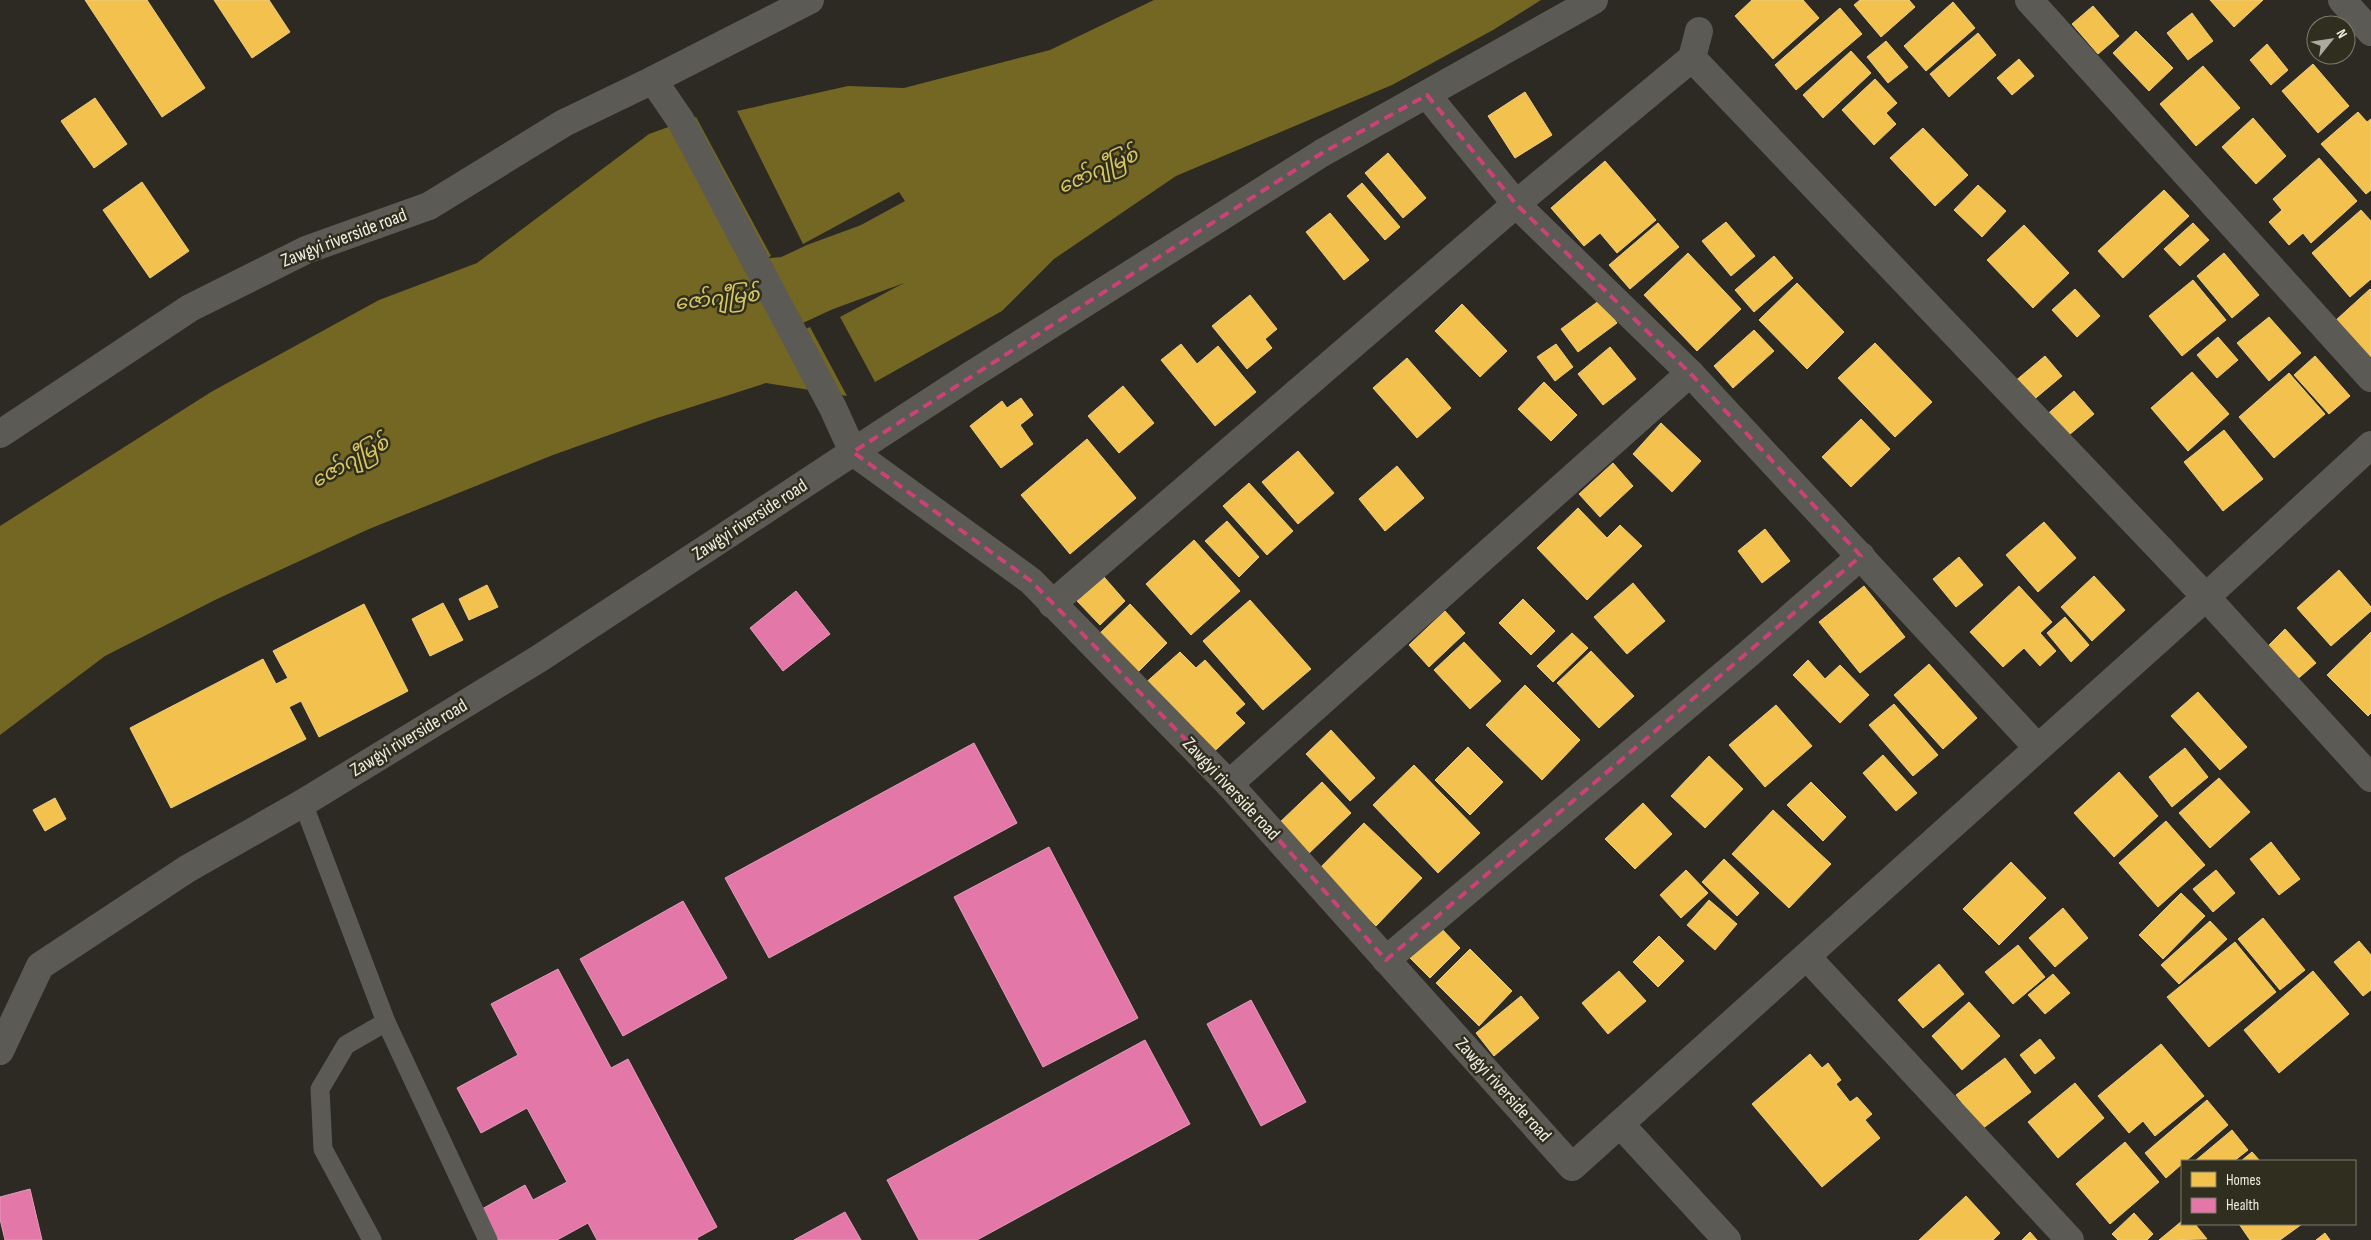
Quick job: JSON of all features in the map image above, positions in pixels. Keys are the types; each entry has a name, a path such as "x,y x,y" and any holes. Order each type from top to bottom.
{"street":[{"name":"Zawgyi riverside road","path":"0,434 190,308 306,250 428,206 564,123 810,0"},
{"path":"853,452 1322,153 1427,96 1594,0"},
{"path":"2028,0 2371,378"},
{"path":"2342,0 2371,32"},
{"path":"1052,604 1516,204 1692,58 1699,31"},
{"path":"1692,58 2206,597 2371,778"},
{"name":"Zawgyi riverside road","path":"653,80 681,121 832,408 853,452 1031,581 1229,784 1572,1167 1620,1124"},
{"path":"1427,96 1516,204 1690,373 2037,747"},
{"path":"1229,784 1690,373"},
{"path":"1727,1240 1620,1124 2206,597 2371,445"},
{"name":"Zawgyi riverside road","path":"0,1051 40,966 187,869 303,803 540,658 853,452"},
{"path":"1386,960 1746,656 1861,556"},
{"path":"1807,957 2070,1240"}],"lane":[{"path":"303,803 386,1022 488,1240"},
{"path":"372,1240 323,1149 320,1089 346,1045 386,1022"}],"highlighted area":[{"path":"1427,95 1516,204 1690,373 1861,556 1386,960 1229,784 1031,581 853,452 1322,153"}],"water":[{"path":"1154,0 1541,0 1493,30 1392,85 1176,176 1054,259 1002,311 875,382 840,317 934,267 930,258 835,307 808,254 905,201 899,192 803,244 737,111 848,86 904,88 1050,50"},
{"path":"696,117 771,256 749,268 755,278 776,265 804,318 782,330 786,339 810,327 847,396 766,383 654,419 553,455 369,529 215,600 105,656 0,735 0,526 211,392 379,300 477,263 649,134"}],"building: Homes":[{"path":"85,0 147,0 205,88 162,117"},
{"path":"214,0 269,0 290,32 252,58"},
{"path":"1752,0 1803,0 1819,18 1773,59 1735,16"},
{"path":"1860,0 1909,0 1915,7 1881,37 1854,5"},
{"path":"2210,0 2263,0 2234,27"},
{"path":"1953,2 1975,28 1926,71 1904,46"},
{"path":"2093,6 2119,36 2098,54 2072,24"},
{"path":"1840,8 1862,34 1796,90 1775,65"},
{"path":"2192,13 2213,41 2188,60 2167,33"},
{"path":"2136,31 2173,68 2149,91 2113,53"},
{"path":"1978,33 1996,55 1949,97 1930,74"},
{"path":"1886,41 1908,67 1888,83 1867,57"},
{"path":"2267,44 2288,70 2271,85 2250,60"},
{"path":"1851,51 1871,73 1823,118 1803,95"},
{"path":"2019,59 2034,76 2012,95 1997,78"},
{"path":"2314,65 2349,106 2318,133 2282,91"},
{"path":"2203,66 2240,108 2196,146 2160,104"},
{"path":"1875,79 1897,103 1886,113 1896,124 1874,145 1842,110"},
{"path":"1525,92 1552,135 1515,158 1488,116"},
{"path":"95,98 127,144 94,168 61,121"},
{"path":"2358,112 2367,122 2371,119 2371,190 2366,194 2321,144"},
{"path":"2253,118 2286,156 2256,184 2222,147"},
{"path":"1923,128 1968,175 1935,206 1890,158"},
{"path":"1388,153 1426,198 1403,218 1365,173"},
{"path":"2319,158 2357,201 2311,243 2303,233 2289,245 2269,222 2282,210 2273,199"},
{"path":"1605,161 1656,220 1617,253 1600,233 1584,246 1551,208"},
{"path":"142,182 189,251 150,278 103,210"},
{"path":"1362,183 1400,227 1385,240 1347,196"},
{"path":"1978,185 2006,211 1982,237 1954,210"},
{"path":"2164,190 2189,216 2123,278 2098,251"},
{"path":"2361,210 2371,221 2371,279 2350,297 2312,253"},
{"path":"1330,213 1369,260 1344,280 1306,232"},
{"path":"1726,222 1755,256 1731,276 1702,241"},
{"path":"1658,223 1679,247 1630,289 1609,265"},
{"path":"2193,223 2209,240 2180,266 2164,249"},
{"path":"2024,225 2069,273 2033,308 1987,260"},
{"path":"1688,253 1741,309 1697,351 1644,295"},
{"path":"2224,253 2259,295 2232,318 2197,276"},
{"path":"1774,256 1793,278 1754,312 1735,290"},
{"path":"2193,280 2226,320 2182,356 2149,316"},
{"path":"1797,283 1844,332 1807,369 1759,320"},
{"path":"2075,289 2100,316 2077,337 2052,310"},
{"path":"2371,290 2371,361 2335,321"},
{"path":"1250,295 1277,329 1265,339 1272,348 1247,369 1212,326"},
{"path":"1600,300 1617,323 1578,352 1561,329"},
{"path":"1462,304 1507,351 1480,377 1435,331"},
{"path":"2269,317 2301,353 2269,381 2237,343"},
{"path":"1754,330 1774,351 1733,388 1714,366"},
{"path":"2218,337 2238,360 2217,378 2197,355"},
{"path":"1875,343 1932,402 1895,437 1838,378"},
{"path":"1181,344 1197,364 1218,346 1256,392 1215,426 1161,360"},
{"path":"1556,344 1573,367 1555,381 1537,357"},
{"path":"1610,347 1636,379 1603,405 1578,374"},
{"path":"2045,356 2062,376 2031,402 2014,382"},
{"path":"2315,356 2350,396 2329,414 2294,375"},
{"path":"1407,358 1451,408 1417,438 1373,388"},
{"path":"2192,372 2229,414 2188,451 2151,408"},
{"path":"2289,373 2325,414 2274,458 2239,417"},
{"path":"1544,382 1577,415 1551,441 1518,409"},
{"path":"1123,386 1154,423 1119,453 1088,416"},
{"path":"2074,391 2094,414 2063,440 2044,417"},
{"path":"1021,398 1033,415 1020,425 1033,444 1001,468 970,426 1002,401 1007,408"},
{"path":"1861,419 1890,449 1851,487 1822,457"},
{"path":"1661,423 1701,461 1672,492 1633,454"},
{"path":"2224,430 2263,479 2223,511 2184,462"},
{"path":"1087,439 1136,498 1070,554 1021,495"},
{"path":"1298,451 1334,493 1298,524 1262,482"},
{"path":"1613,463 1633,486 1600,517 1579,494"},
{"path":"1397,466 1424,498 1385,531 1359,499"},
{"path":"1249,483 1293,531 1267,555 1223,506"},
{"path":"1578,508 1607,538 1620,525 1642,546 1587,600 1537,548"},
{"path":"1227,521 1259,557 1239,577 1205,541"},
{"path":"2044,522 2076,558 2038,592 2006,555"},
{"path":"1765,529 1790,561 1762,583 1738,551"},
{"path":"1194,540 1240,591 1191,635 1146,584"},
{"path":"1959,557 1983,585 1956,607 1933,579"},
{"path":"2339,570 2371,607 2371,611 2331,646 2297,608"},
{"path":"2094,576 2125,610 2092,641 2061,607"},
{"path":"1104,577 1125,601 1100,625 1077,601"},
{"path":"1633,583 1665,621 1627,654 1594,617"},
{"path":"487,585 498,607 469,620 459,599"},
{"path":"1864,586 1905,637 1860,673 1819,622"},
{"path":"2019,586 2052,622 2040,633 2056,651 2040,666 2024,648 2003,667 1970,632"},
{"path":"1523,599 1555,631 1531,655 1499,623"},
{"path":"1250,600 1311,669 1263,710 1203,641"},
{"path":"443,603 463,640 430,656 412,619"},
{"path":"364,604 408,691 319,737 301,701 289,707 306,739 171,808 130,728 263,659 276,684 288,678 273,651"},
{"path":"1130,604 1167,643 1134,676 1096,637"},
{"path":"1445,611 1465,633 1429,667 1409,645"},
{"path":"2065,617 2089,645 2071,662 2047,633"},
{"path":"2285,629 2316,663 2293,683 2263,651"},
{"path":"2371,632 2371,713 2368,716 2327,675"},
{"path":"1572,633 1588,648 1553,682 1537,666"},
{"path":"1464,642 1501,681 1470,709 1434,670"},
{"path":"1591,651 1634,696 1599,728 1557,683"},
{"path":"1180,652 1196,668 1205,660 1245,704 1235,713 1245,723 1207,758 1142,686"},
{"path":"1808,660 1825,679 1840,665 1869,695 1840,723 1793,675"},
{"path":"1929,664 1977,718 1943,749 1894,695"},
{"path":"1525,685 1580,740 1542,780 1486,725"},
{"path":"2198,692 2247,747 2220,770 2171,716"},
{"path":"1894,704 1938,755 1913,776 1869,725"},
{"path":"1776,705 1812,746 1765,787 1729,745"},
{"path":"1331,730 1375,778 1350,801 1306,754"},
{"path":"1468,747 1503,782 1470,815 1435,780"},
{"path":"2185,748 2208,777 2172,807 2149,777"},
{"path":"1883,755 1917,793 1896,811 1863,773"},
{"path":"1709,756 1743,789 1705,828 1671,796"},
{"path":"1414,765 1480,833 1438,873 1373,805"},
{"path":"2119,772 2158,816 2114,857 2074,813"},
{"path":"2219,778 2250,812 2210,848 2179,813"},
{"path":"1322,782 1351,813 1306,856 1277,825"},
{"path":"1811,782 1846,817 1823,841 1787,805"},
{"path":"55,798 66,819 45,831 33,810"},
{"path":"1643,803 1672,834 1635,869 1605,839"},
{"path":"1773,810 1831,864 1789,908 1732,854"},
{"path":"2166,821 2205,865 2158,907 2119,863"},
{"path":"1364,823 1422,878 1376,926 1318,870"},
{"path":"2271,842 2300,879 2279,895 2250,859"},
{"path":"1724,859 1759,893 1737,916 1702,882"},
{"path":"2011,862 2046,898 1999,945 1963,909"},
{"path":"1686,870 1708,893 1681,918 1660,895"},
{"path":"2216,870 2235,893 2213,912 2193,889"},
{"path":"2181,893 2205,916 2163,959 2139,935"},
{"path":"1709,900 1737,924 1715,950 1687,925"},
{"path":"2063,908 2088,938 2055,967 2029,938"},
{"path":"2263,918 2305,970 2280,990 2238,939"},
{"path":"2210,921 2227,939 2179,984 2161,965"},
{"path":"1439,926 1460,948 1430,978 1409,957"},
{"path":"1659,936 1684,961 1658,987 1633,962"},
{"path":"2359,941 2371,955 2371,990 2363,996 2334,962"},
{"path":"2235,942 2276,992 2209,1047 2167,997"},
{"path":"2018,945 2045,977 2013,1004 1985,972"},
{"path":"1470,949 1512,991 1479,1026 1436,983"},
{"path":"1939,964 1964,994 1923,1028 1898,1000"},
{"path":"1619,971 1646,1001 1608,1034 1582,1003"},
{"path":"2313,971 2349,1014 2279,1073 2244,1030"},
{"path":"2053,974 2070,993 2045,1014 2028,995"},
{"path":"1521,996 1539,1018 1494,1056 1476,1033"},
{"path":"1969,1002 2000,1036 1962,1070 1932,1036"},
{"path":"2040,1039 2055,1058 2035,1074 2020,1055"},
{"path":"2161,1044 2204,1096 2155,1136 2143,1121 2129,1133 2098,1096"},
{"path":"1810,1054 1822,1068 1828,1063 1841,1080 1836,1084 1850,1102 1857,1097 1872,1114 1865,1120 1880,1138 1822,1187 1752,1104"},
{"path":"2005,1058 2031,1092 1982,1129 1956,1095"},
{"path":"2075,1083 2104,1118 2058,1158 2028,1122"},
{"path":"2207,1100 2228,1125 2187,1160 2181,1160 2181,1165 2166,1178 2145,1153"},
{"path":"2232,1130 2248,1150 2235,1160 2196,1160"},
{"path":"2125,1142 2159,1182 2110,1224 2076,1184"},
{"path":"2252,1152 2259,1160 2242,1160"},
{"path":"1966,1196 2000,1233 1993,1240 1919,1240"},
{"path":"2134,1213 2153,1234 2147,1240 2118,1240 2112,1234"},
{"path":"2181,1222 2181,1225 2196,1225 2207,1239 2159,1240"},
{"path":"2240,1225 2301,1225 2280,1240 2250,1240"},
{"path":"2030,1232 2037,1240 2022,1240"},
{"path":"2325,1233 2330,1240 2316,1240"}],"building: Health":[{"path":"796,591 830,634 783,671 750,628"},
{"path":"974,743 1017,823 769,958 725,878"},
{"path":"1049,847 1138,1018 1043,1067 954,897"},
{"path":"683,901 727,978 623,1036 580,959"},
{"path":"558,969 611,1068 628,1059 717,1227 697,1238 698,1240 597,1240 588,1223 557,1240 498,1240 482,1209 525,1185 533,1200 567,1182 527,1108 481,1133 457,1088 518,1055 491,1004"},
{"path":"1251,1000 1306,1102 1261,1126 1207,1024"},
{"path":"1145,1040 1190,1124 977,1240 919,1240 887,1180"},
{"path":"30,1189 42,1240 5,1240 0,1219 0,1197"},
{"path":"845,1212 861,1240 794,1240"}],"waterway":[{"name":"ဇော်ဂျီမြစ်","path":"694,299 790,291 820,277 910,244"}]}
